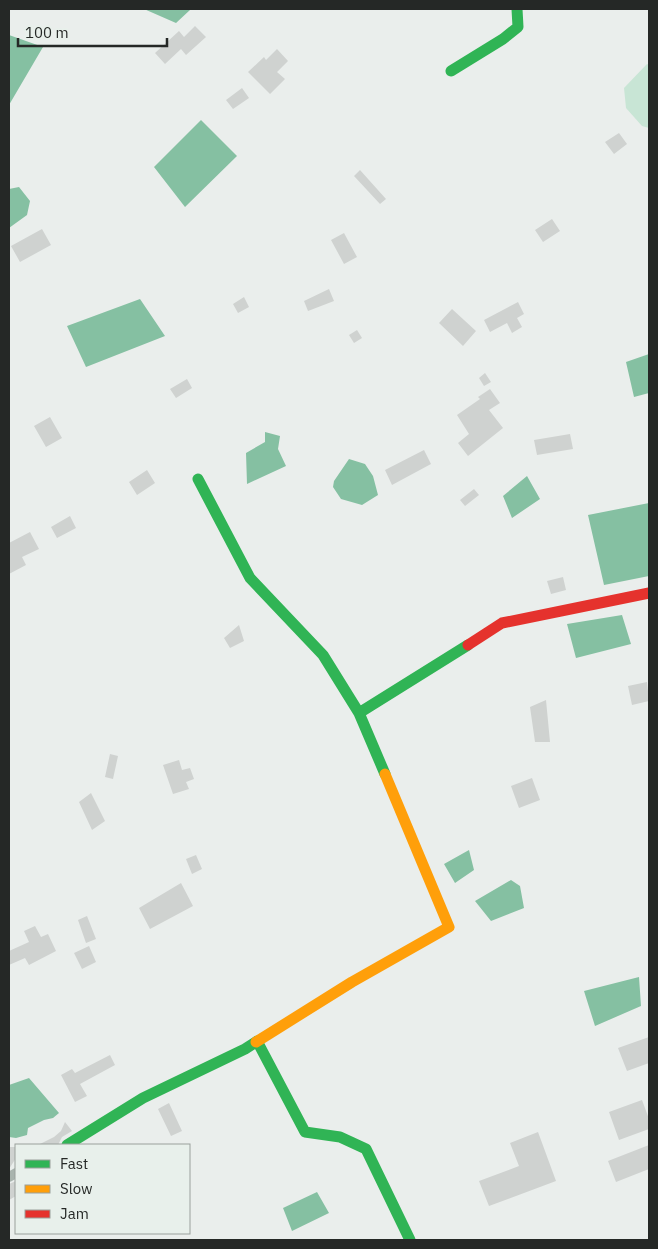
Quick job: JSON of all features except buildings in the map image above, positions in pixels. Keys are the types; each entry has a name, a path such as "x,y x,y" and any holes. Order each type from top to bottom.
{"street":[{"path":"451,71 504,38 518,27 517,9"},
{"path":"69,1144 143,1098 245,1049 352,982 448,927 359,713 323,656 250,578 198,479"},
{"path":"359,713 502,623 649,593"},
{"path":"257,1041 305,1132 340,1137 366,1149 410,1240"}],"shaded area":[{"path":"144,9 189,9 190,10 176,23"},
{"path":"9,35 43,47 9,105"},
{"path":"647,64 649,65 649,128 642,126 626,108 624,88"},
{"path":"201,120 237,156 185,207 154,167"},
{"path":"19,187 30,201 27,215 9,228 9,189"},
{"path":"140,299 165,336 86,367 67,326"},
{"path":"649,354 649,393 634,397 626,362"},
{"path":"265,432 280,436 278,449 286,466 247,484 246,453 265,442"},
{"path":"349,459 365,464 373,476 378,495 362,505 341,499 333,487 334,481"},
{"path":"527,476 540,499 512,518 503,496"},
{"path":"649,503 649,576 604,585 588,515"},
{"path":"622,615 631,644 576,658 567,624"},
{"path":"469,850 474,870 455,883 444,864"},
{"path":"511,880 520,886 524,908 491,921 475,901"},
{"path":"639,977 641,1006 595,1026 584,991"},
{"path":"29,1078 59,1113 53,1118 28,1128 27,1135 16,1138 9,1137 9,1085"},
{"path":"317,1192 329,1213 292,1231 283,1208"}],"traffic: fast":[{"path":"451,71 503,39 518,27 517,9"},
{"path":"198,479 250,578 323,655 359,713"},
{"path":"385,774 359,713 468,645"},
{"path":"257,1041 305,1132 340,1137 366,1149 410,1240"},
{"path":"69,1144 143,1098 256,1042"}],"traffic: slow":[{"path":"256,1042 352,982 449,927 385,774"}],"traffic: jam":[{"path":"468,645 502,623 649,593"}]}
